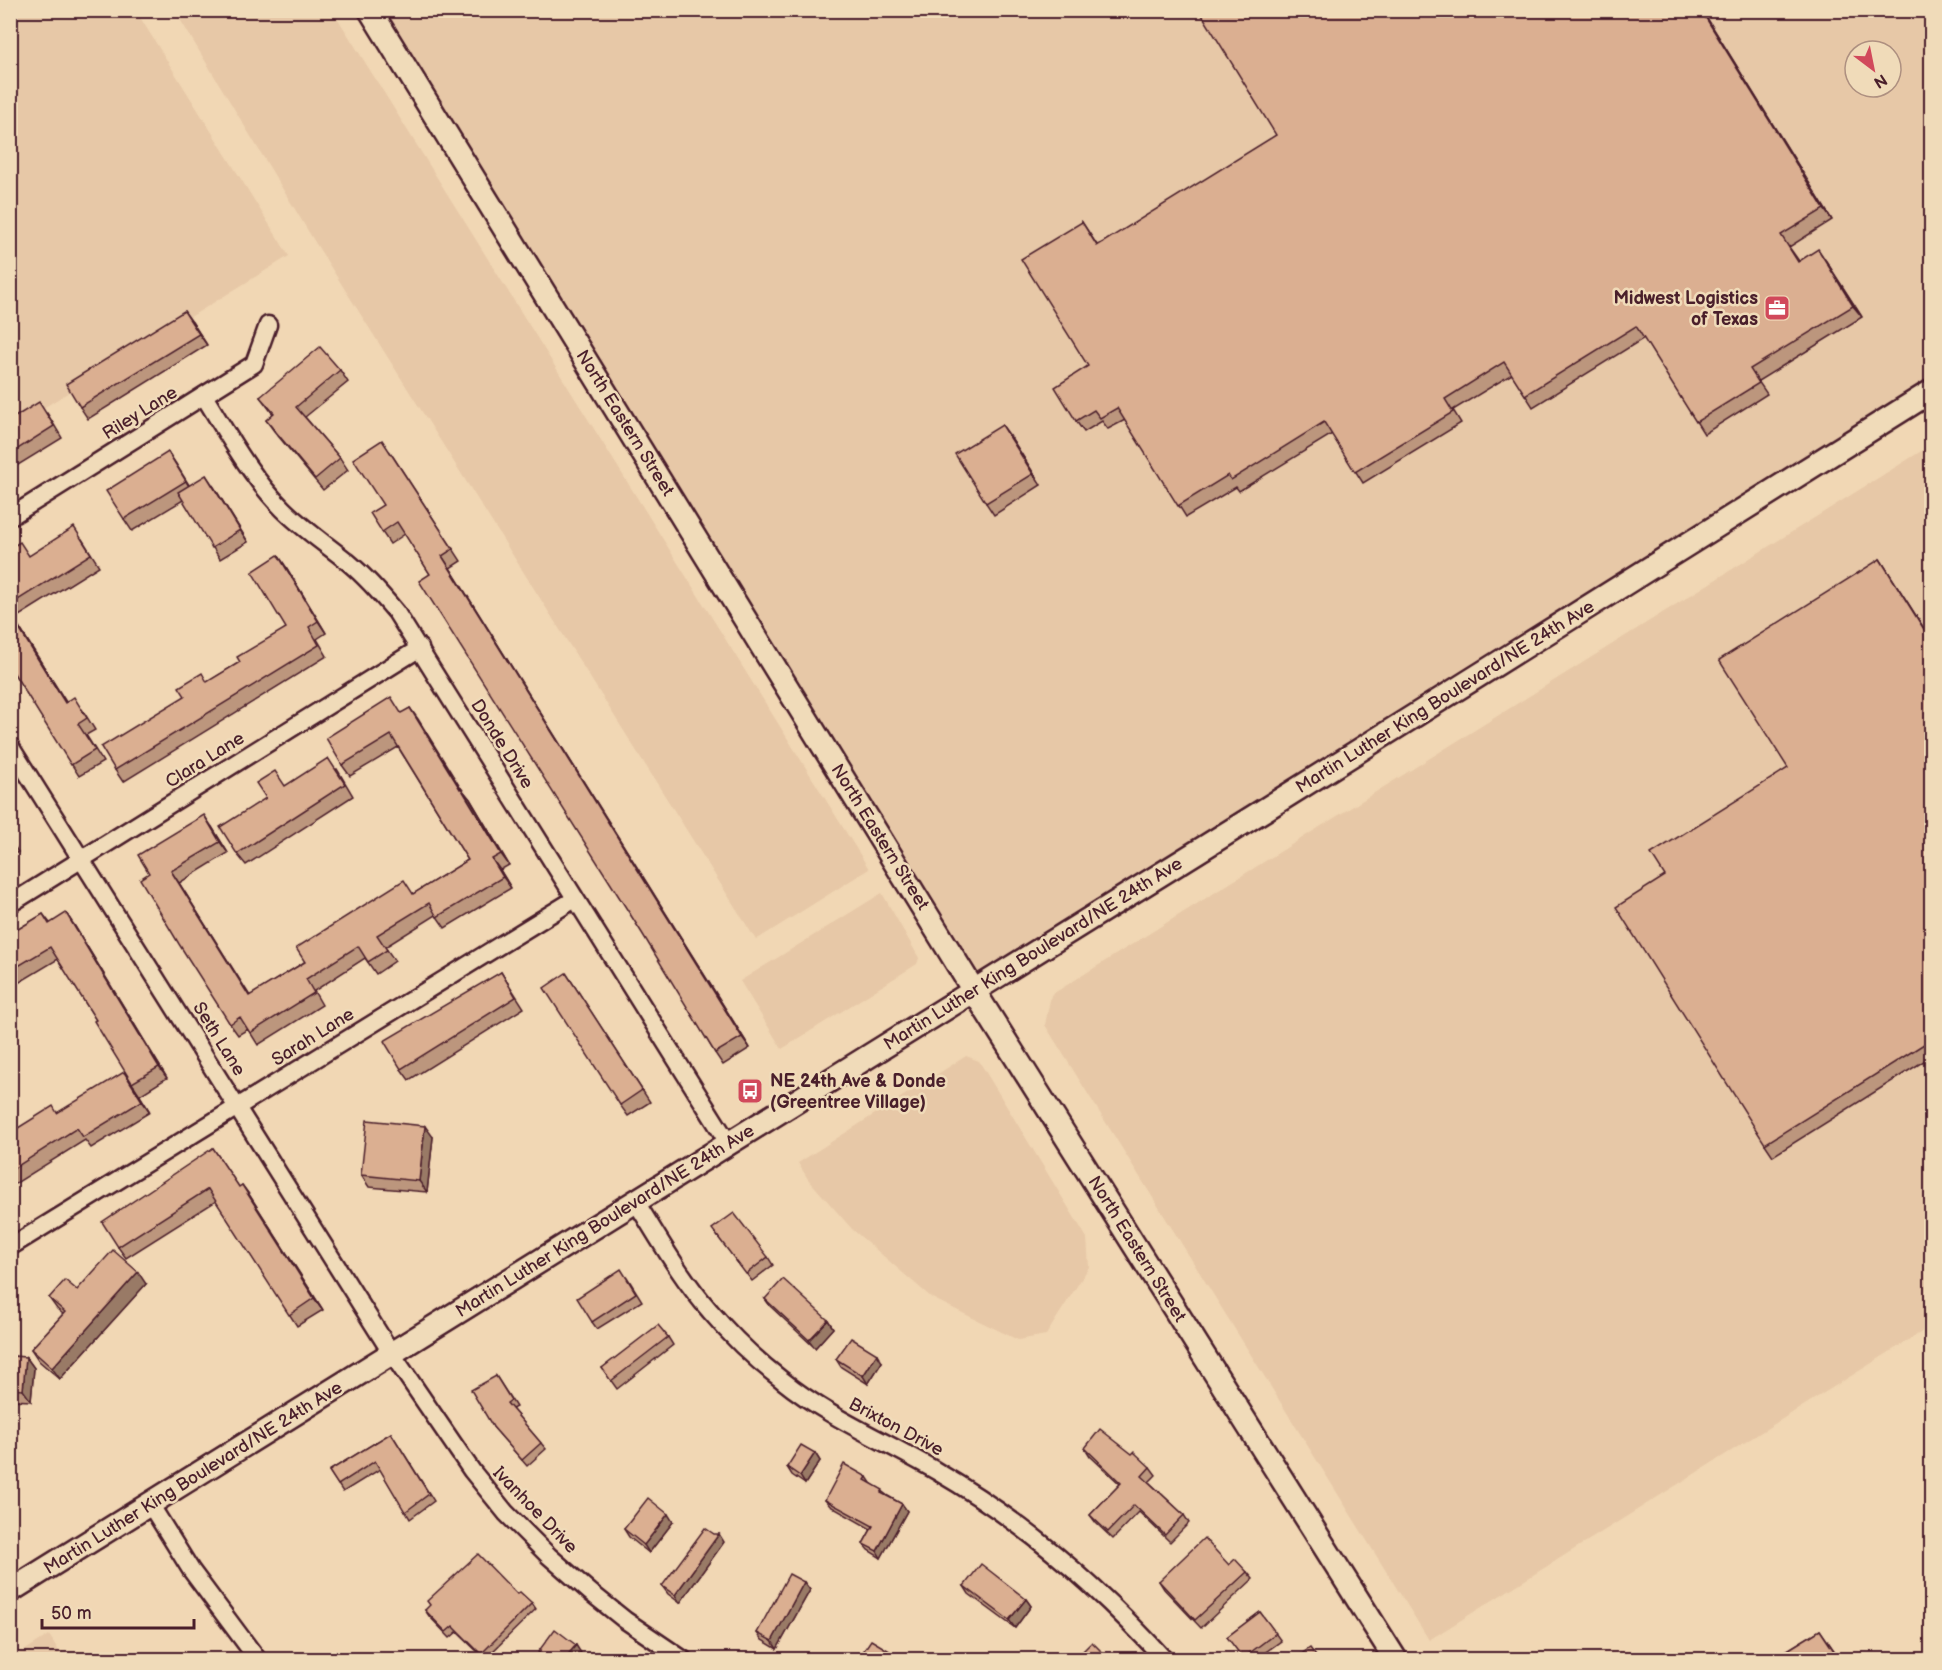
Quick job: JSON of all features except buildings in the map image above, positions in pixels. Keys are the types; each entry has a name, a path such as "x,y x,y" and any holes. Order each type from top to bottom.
{"main road":[{"name":"North Eastern Street","path":"370,10 974,991 1396,1659"},
{"name":"Martin Luther King Boulevard/NE 24th Ave","path":"10,1591 1932,391"}],"street":[{"name":"Riley Lane","path":"10,517 254,364 268,325"},
{"name":"Donde Drive","path":"204,396 253,474 268,493 301,525 374,586 396,612 729,1144"},
{"name":"Clara Lane","path":"10,904 420,648"},
{"name":"Seth Lane","path":"10,746 392,1354"},
{"name":"Sarah Lane","path":"10,1247 575,898"},
{"name":"Brixton Drive","path":"636,1202 710,1311 743,1346 781,1380 815,1405 937,1471 996,1508 1036,1537 1075,1569 1165,1659"},
{"name":"Ivanhoe Drive","path":"392,1354 472,1471 506,1513 549,1556 590,1592 625,1620 684,1659"},
{"path":"150,1504 191,1570 258,1659"}],"shaded area":[{"path":"11,11 136,11 289,256 11,428"},
{"path":"175,11 333,11 869,869 756,940 313,239"},
{"path":"384,11 1922,11 1932,36 1931,378 979,973"},
{"path":"1931,445 1931,1326 1429,1640 1045,1025 1051,995"},
{"path":"882,893 919,958 917,964 782,1049 740,981"},
{"path":"966,1056 979,1061 1087,1238 1089,1267 1046,1335 1018,1340 932,1298 852,1229 808,1179 798,1163"},
{"path":"49,1635 64,1659 11,1659"}],"place":[{"name":"Midwest Logistics of Texas","path":"1777,308"},
{"name":"NE 24th Ave & Donde (Greentree Village)","path":"750,1091"}]}
